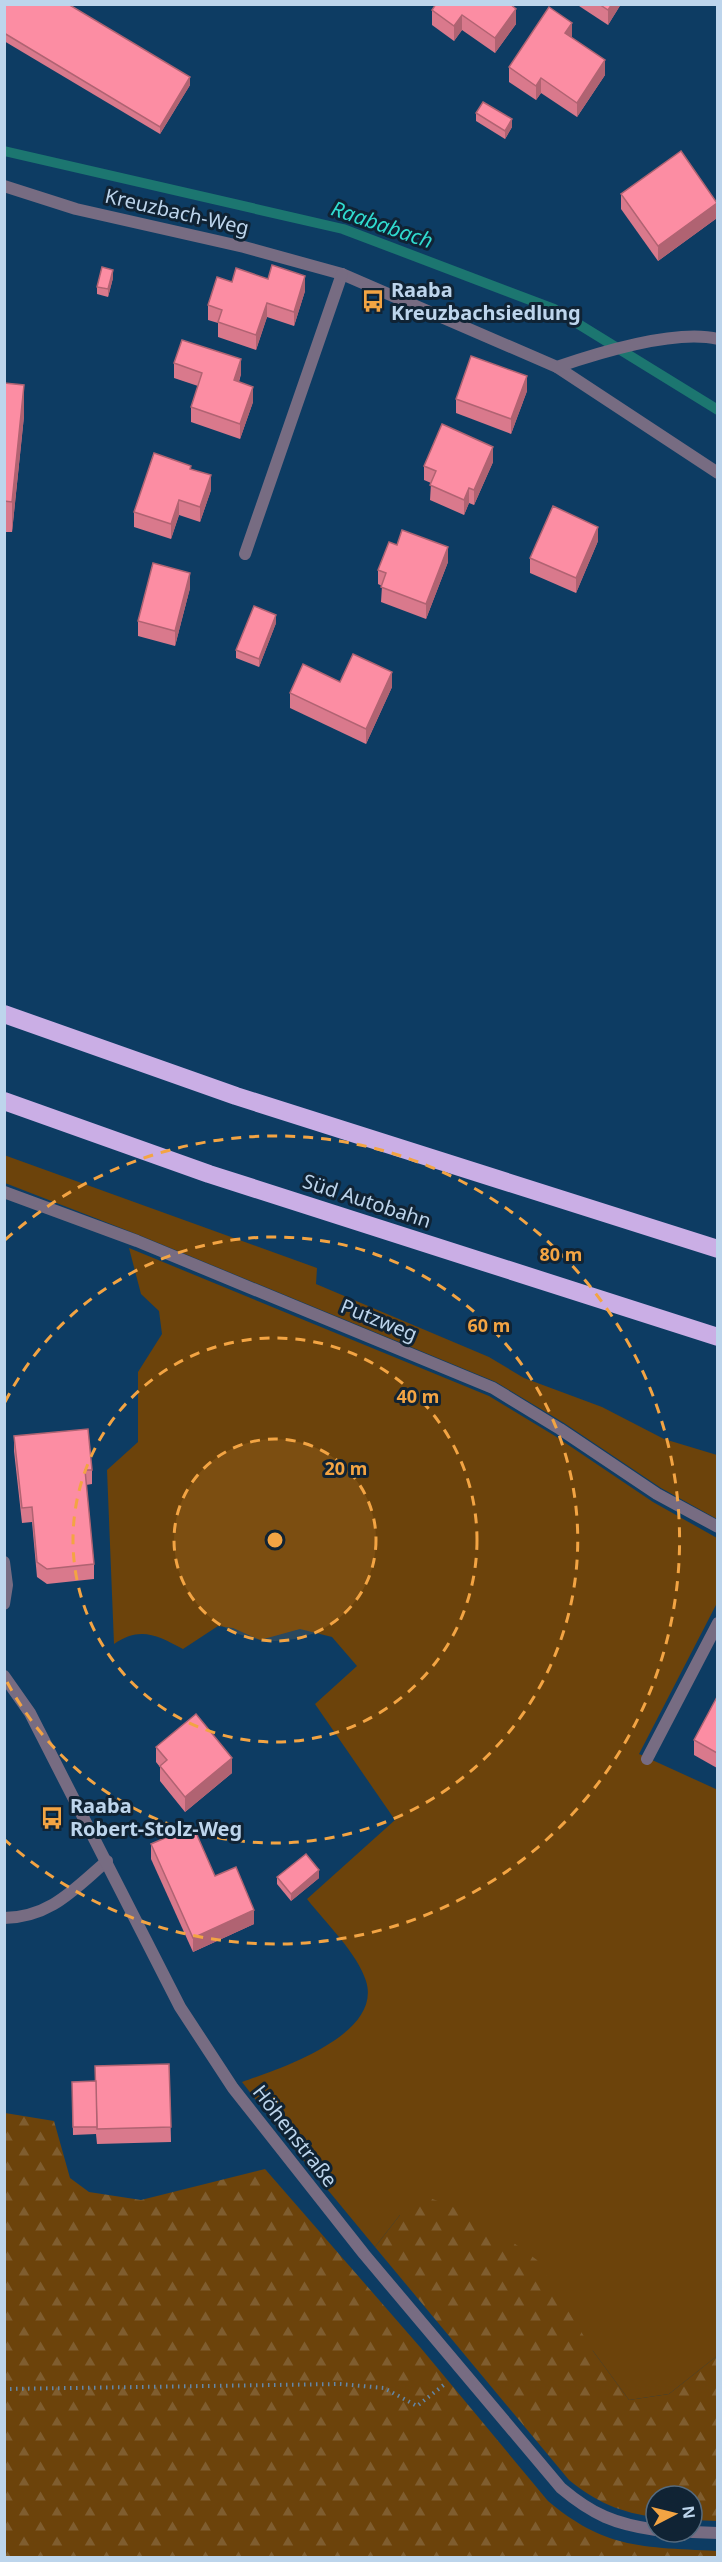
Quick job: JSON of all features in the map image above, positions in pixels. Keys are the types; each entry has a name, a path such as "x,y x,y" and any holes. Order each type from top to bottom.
{"highway":[{"path":"4,1014 236,1096 717,1249"},
{"name":"Süd Autobahn","path":"4,1101 209,1174 717,1337"}],"street":[{"name":"Kreuzbach-Weg","path":"4,186 76,209 244,247 342,274 557,367 717,473"},
{"path":"245,554 342,274"},
{"path":"557,367 590,356 672,338 700,335 717,339"},
{"name":"Putzweg","path":"4,1192 136,1241 493,1388 550,1422 657,1494 717,1527"},
{"path":"4,1562 7,1585 4,1604"},
{"path":"647,1759 717,1623"},
{"name":"Höhenstraße","path":"4,1676 30,1713 180,2007 232,2088 285,2157 561,2488 584,2507 608,2520 644,2528"},
{"path":"4,1918 39,1913 55,1905 107,1861"}],"path":[{"path":"4,2389 340,2384 384,2388 417,2406 461,2369"}],"green space":[{"path":"4,1155 317,1268 316,1284 489,1357 524,1378 602,1407 664,1439 717,1455 717,1519 661,1488 564,1423 496,1382 139,1235 5,1183"},
{"path":"129,1248 489,1396 555,1436 653,1502 717,1538 717,1603 639,1754 718,1790 717,2356 669,2394 629,2400 593,2351 400,2215 375,2247 242,2082 302,2059 324,2047 344,2033 359,2018 367,2000 366,1981 362,1971 349,1949 307,1899 395,1820 315,1704 357,1666 332,1637 300,1629 260,1640 233,1628 218,1626 183,1649 148,1634 132,1635 114,1644 107,1470 138,1442 138,1372 162,1334 159,1311 141,1294"},
{"path":"5,2113 54,2121 70,2178 89,2192 141,2200 265,2169 420,2347 548,2501 589,2529 608,2537 647,2546 717,2551 717,2557 5,2557"},
{"path":"430,2198 478,2217 537,2260 593,2351 629,2400 669,2394 717,2356 717,2521 704,2520 704,2484 644,2484 644,2515 610,2505 569,2480 375,2247 400,2215"}],"building":[{"path":"4,4 68,4 190,77 160,127 4,33"},
{"path":"436,4 510,4 516,9 495,38 462,15 454,26 432,10"},
{"path":"599,4 612,4 608,10"},
{"path":"549,7 572,23 565,33 605,60 577,103 541,78 536,86 509,67"},
{"path":"483,102 512,119 505,131 476,113"},
{"path":"681,151 717,203 658,246 621,194"},
{"path":"272,265 305,276 294,312 267,303 256,335 218,322 222,310 208,305 217,277 232,282 236,268 268,279"},
{"path":"102,267 113,270 108,289 97,287"},
{"path":"182,340 241,359 234,380 253,387 240,424 191,407 202,373 174,363"},
{"path":"471,356 527,376 511,419 456,399"},
{"path":"4,383 24,385 12,502 4,501"},
{"path":"442,424 493,447 474,490 469,488 464,500 430,485 436,471 424,466"},
{"path":"154,453 191,466 190,469 211,475 200,507 179,500 171,524 134,512"},
{"path":"553,506 598,527 576,578 530,558"},
{"path":"402,530 448,547 426,604 381,587 386,573 378,570 389,542 397,545"},
{"path":"153,563 190,573 175,631 138,621"},
{"path":"254,606 276,615 259,659 236,650"},
{"path":"353,654 392,672 366,729 290,693 303,664 340,682"},
{"path":"88,1429 92,1470 85,1470 94,1564 47,1569 37,1562 32,1507 22,1508 14,1436"},
{"path":"717,1697 717,1753 694,1740"},
{"path":"196,1714 232,1758 185,1797 160,1766 167,1760 156,1747"},
{"path":"193,1826 215,1876 236,1867 254,1910 193,1938 151,1844"},
{"path":"306,1854 319,1870 291,1894 277,1877"},
{"path":"169,2064 171,2127 97,2129 95,2066"},
{"path":"96,2081 97,2127 73,2127 72,2082"}],"waterway":[{"name":"Raababach","path":"4,151 343,229 554,309 718,410"}],"place":[{"name":"Raaba Kreuzbachsiedlung","path":"373,301"},
{"name":"Raaba Robert-Stolz-Weg","path":"52,1818"}]}
